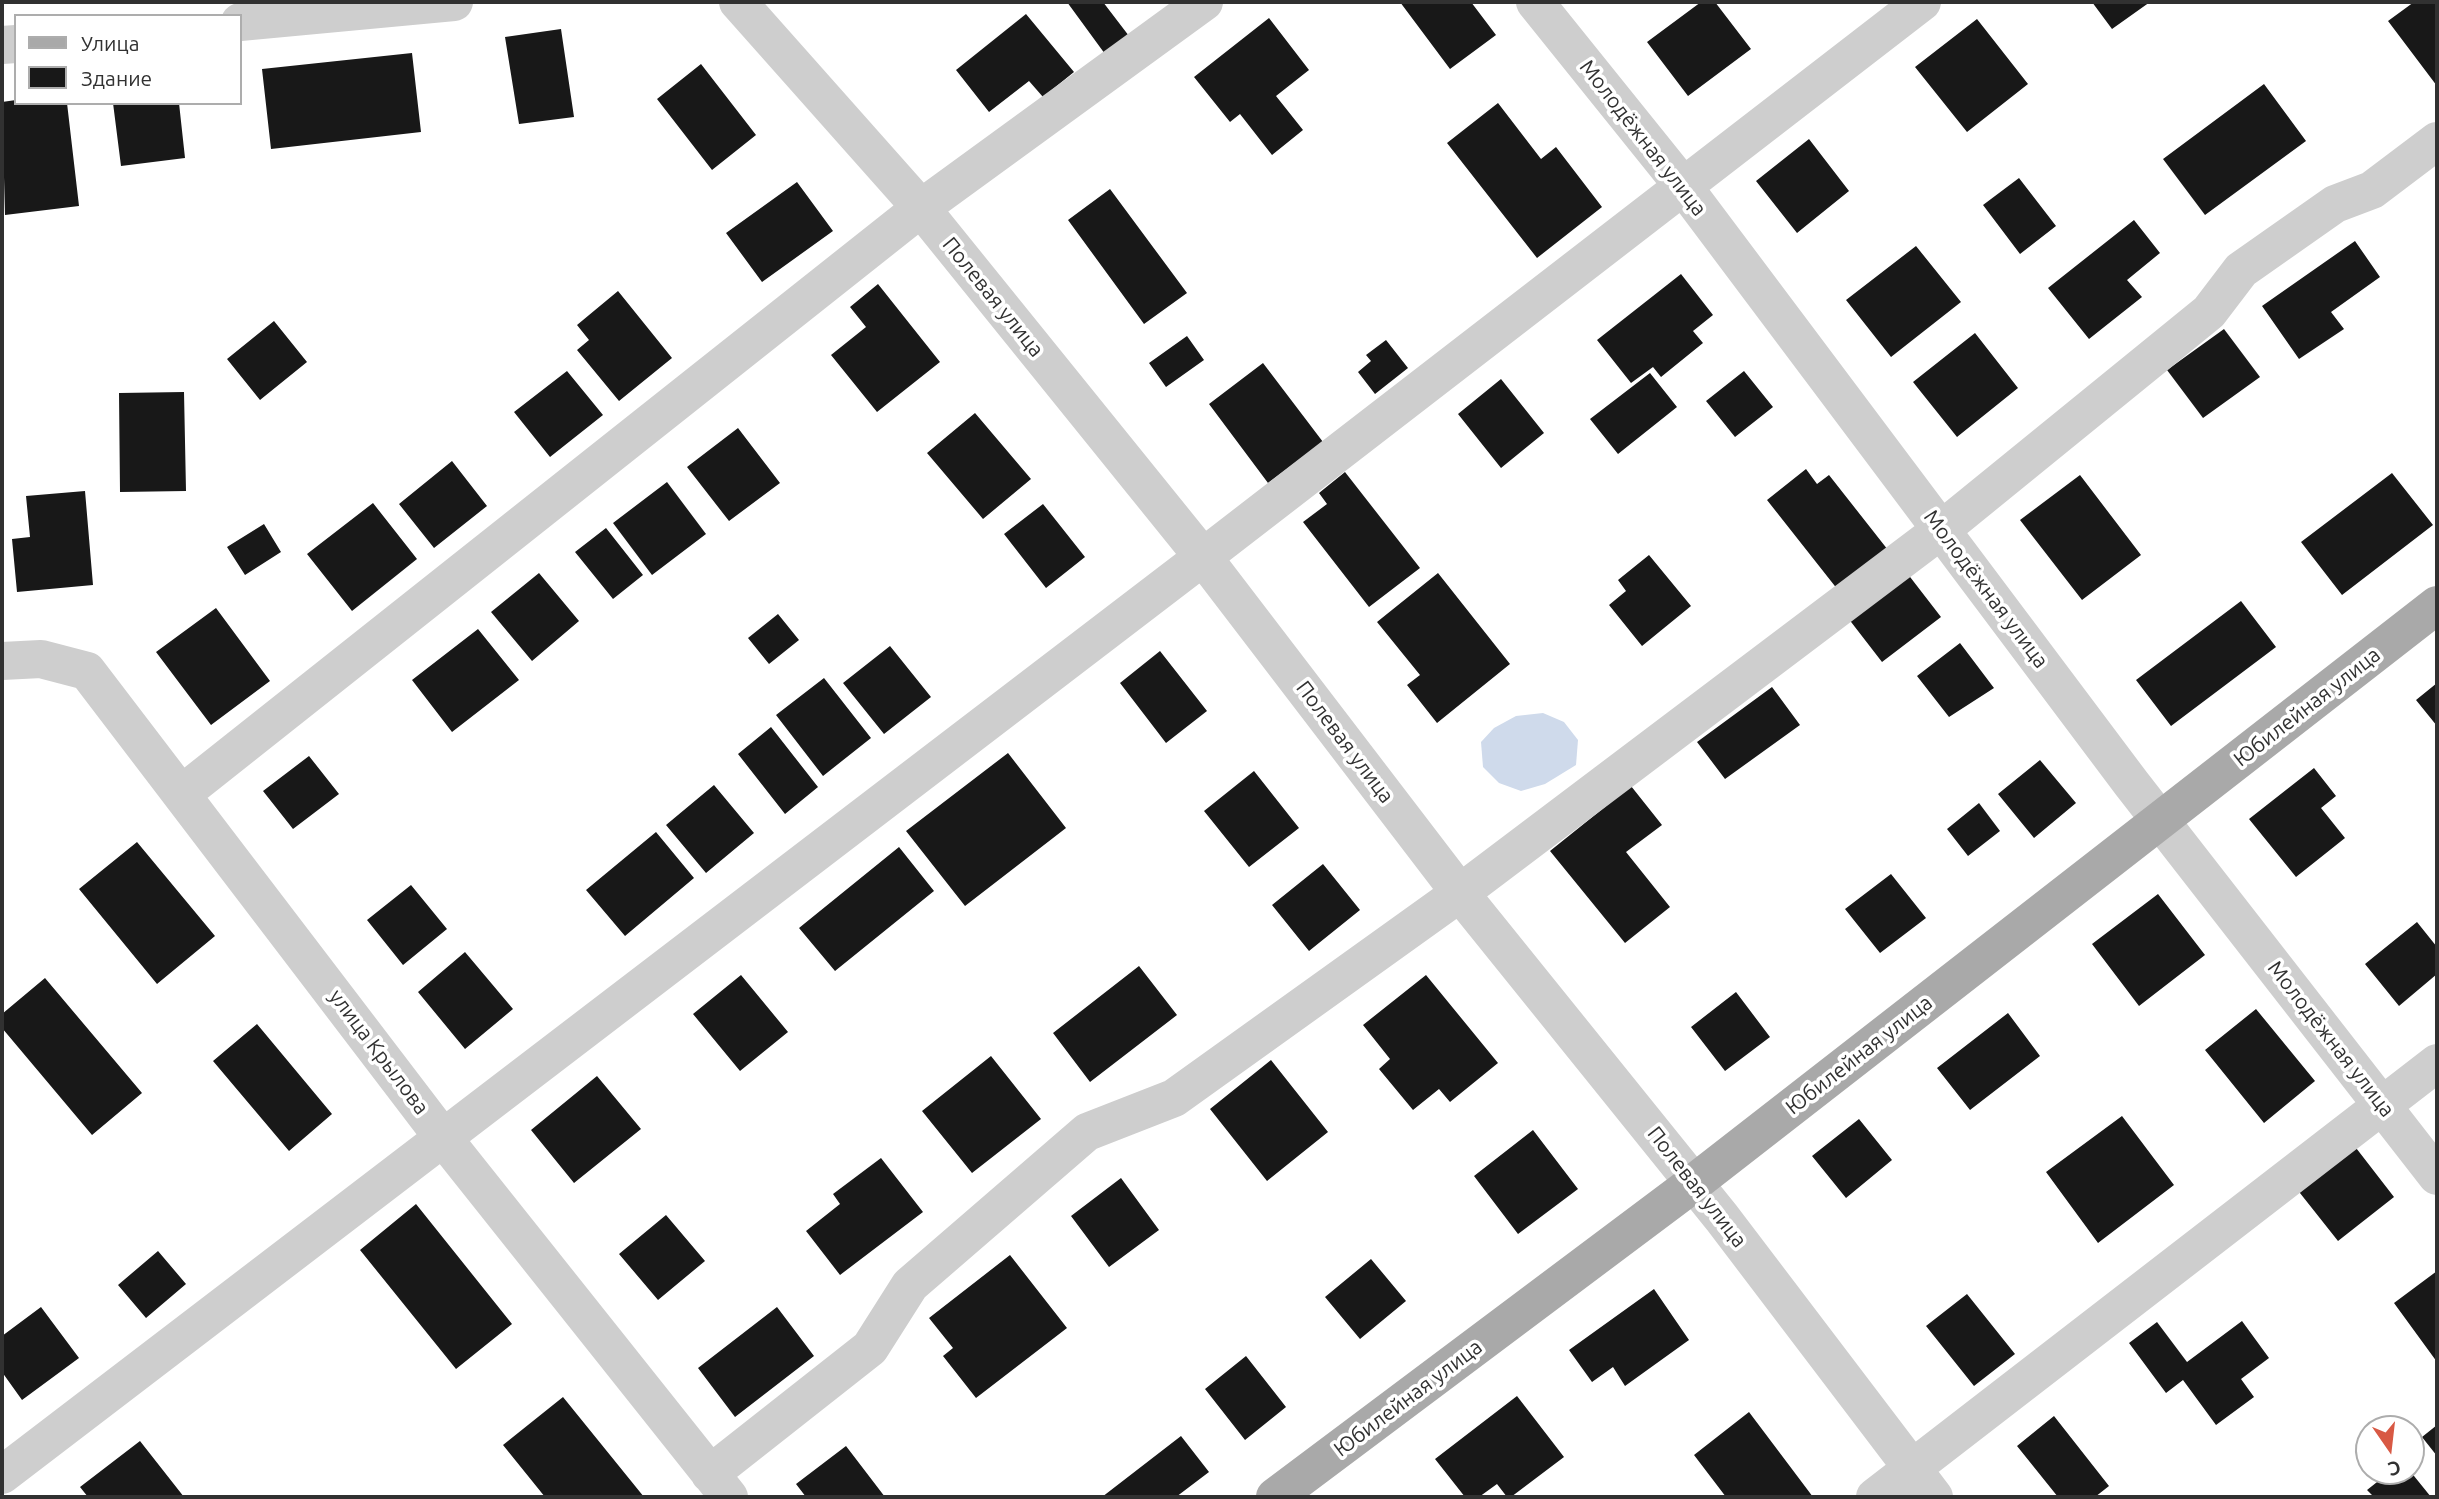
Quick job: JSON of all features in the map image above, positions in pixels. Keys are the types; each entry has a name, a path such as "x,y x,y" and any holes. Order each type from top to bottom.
{"main road":[{"name":"Юбилейная улица","path":"1275,1497 1694,1183 2437,605"}],"street":[{"path":"242,22 454,2"},
{"name":"Полевая улица","path":"738,2 922,208 1203,557 1460,893 1694,1183 1934,1497"},
{"path":"183,793 922,208 1204,2"},
{"name":"Молодёжная улица","path":"1535,2 1682,186 2161,821 2437,1176"},
{"path":"2,1475 1203,557 1922,2"},
{"path":"719,1485 870,1348 909,1285 1087,1132 1174,1098 1460,893 1941,530 2209,312 2241,270 2335,204 2372,190 2437,141"},
{"name":"улица Крылова","path":"2,661 41,659 87,671 183,793 444,1139 719,1485"},
{"path":"1875,1497 2437,1063"}],"water":[{"path":"1543,713 1564,722 1578,740 1576,765 1545,784 1521,791 1499,783 1483,767 1481,742 1494,728 1516,716"}],"building":[{"path":"1067,2 1103,2 1129,36 1105,54"},
{"path":"1400,2 1471,2 1496,35 1450,69"},
{"path":"1701,2 1715,2 1751,49 1688,96 1647,42"},
{"path":"2092,2 2150,2 2112,29"},
{"path":"2414,2 2437,2 2437,86 2388,21"},
{"path":"1026,14 1074,72 1043,97 1029,81 989,112 956,70"},
{"path":"1269,18 1309,70 1276,96 1303,130 1272,155 1240,114 1230,122 1194,77"},
{"path":"1977,19 2028,84 1967,132 1915,67"},
{"path":"561,29 574,117 519,124 505,37"},
{"path":"412,53 421,132 271,149 262,69"},
{"path":"701,64 756,135 712,170 657,99"},
{"path":"2264,84 2306,141 2205,215 2163,159"},
{"path":"14,100 14,105 67,105 79,206 5,215 2,102"},
{"path":"1498,103 1541,159 1556,147 1602,207 1537,258 1447,143"},
{"path":"113,105 179,105 185,158 121,166"},
{"path":"1809,139 1849,191 1797,233 1756,181"},
{"path":"2019,178 2056,226 2020,254 1983,205"},
{"path":"797,182 833,231 762,282 726,233"},
{"path":"1110,189 1187,293 1144,324 1068,220"},
{"path":"2134,220 2160,253 2127,280 2142,297 2089,339 2048,288"},
{"path":"2355,241 2380,277 2331,312 2344,329 2299,359 2262,306"},
{"path":"1916,246 1961,302 1891,357 1846,300"},
{"path":"1681,274 1713,315 1693,331 1703,343 1661,377 1653,367 1631,383 1597,340"},
{"path":"878,284 940,362 877,412 831,355 866,327 850,307"},
{"path":"618,291 672,358 619,401 577,350 589,340 577,325"},
{"path":"274,321 307,362 260,400 227,359"},
{"path":"2224,329 2260,377 2203,418 2167,370"},
{"path":"1975,333 2018,388 1957,437 1913,382"},
{"path":"1187,336 1204,360 1166,387 1149,363"},
{"path":"1386,340 1408,368 1375,394 1358,372 1371,361 1366,355"},
{"path":"1263,363 1323,442 1268,483 1209,404"},
{"path":"567,371 603,415 550,457 514,412"},
{"path":"1744,371 1773,407 1735,437 1706,401"},
{"path":"1650,373 1677,407 1618,454 1590,419"},
{"path":"1501,379 1544,433 1501,468 1458,414"},
{"path":"184,392 186,491 120,492 119,393"},
{"path":"975,413 1031,479 983,519 927,453"},
{"path":"738,428 780,483 729,521 687,467"},
{"path":"452,461 487,506 434,548 399,504"},
{"path":"1806,469 1817,484 1829,475 1888,550 1838,590 1767,500"},
{"path":"1345,472 1420,568 1369,607 1303,522 1327,504 1319,493"},
{"path":"2392,473 2433,525 2342,595 2301,542"},
{"path":"2080,475 2141,555 2082,600 2020,520"},
{"path":"667,482 706,534 652,575 613,523"},
{"path":"85,491 93,585 17,592 12,539 30,537 26,496"},
{"path":"373,503 417,559 352,611 307,554"},
{"path":"1043,504 1085,557 1046,588 1004,534"},
{"path":"264,524 281,552 245,575 227,547"},
{"path":"606,528 643,575 613,599 575,552"},
{"path":"1649,555 1691,606 1642,646 1609,605 1626,591 1618,580"},
{"path":"539,573 579,621 532,661 491,612"},
{"path":"1438,573 1510,664 1437,723 1407,685 1420,675 1377,622"},
{"path":"1907,573 1941,617 1882,662 1848,618"},
{"path":"2241,601 2276,647 2171,726 2136,680"},
{"path":"216,608 270,681 211,725 156,652"},
{"path":"778,614 799,640 769,664 748,638"},
{"path":"478,629 519,680 452,732 412,680"},
{"path":"1960,643 1994,688 1949,717 1917,676"},
{"path":"890,646 931,697 884,734 843,683"},
{"path":"1160,651 1207,711 1166,743 1120,683"},
{"path":"824,678 871,738 823,776 776,715"},
{"path":"2437,683 2437,726 2416,700"},
{"path":"1772,687 1800,725 1725,779 1697,742"},
{"path":"771,727 818,787 785,814 738,754"},
{"path":"1008,753 1066,828 965,906 906,831"},
{"path":"309,756 339,794 293,829 263,791"},
{"path":"2040,760 2076,803 2034,838 1998,794"},
{"path":"2314,768 2336,796 2321,808 2345,838 2296,877 2249,819"},
{"path":"1254,771 1299,828 1249,867 1204,811"},
{"path":"714,785 754,833 706,873 666,825"},
{"path":"1631,786 1662,825 1626,852 1670,907 1625,943 1550,851"},
{"path":"1979,803 2000,831 1968,856 1947,829"},
{"path":"656,832 694,878 625,936 586,890"},
{"path":"137,842 215,936 157,984 79,889"},
{"path":"899,847 934,891 835,971 799,928"},
{"path":"1323,864 1360,910 1309,951 1272,905"},
{"path":"1891,874 1926,918 1880,953 1845,909"},
{"path":"411,885 447,929 403,965 367,920"},
{"path":"2158,894 2205,955 2139,1006 2092,944"},
{"path":"2417,922 2437,947 2437,974 2399,1006 2365,964"},
{"path":"465,952 513,1009 465,1049 418,992"},
{"path":"1139,966 1177,1015 1090,1082 1053,1033"},
{"path":"741,975 788,1032 740,1071 693,1014"},
{"path":"1426,975 1498,1063 1450,1102 1439,1089 1413,1110 1379,1069 1390,1059 1363,1025"},
{"path":"45,978 142,1093 92,1135 2,1028 2,1014"},
{"path":"1736,992 1770,1037 1725,1071 1691,1027"},
{"path":"2256,1009 2315,1081 2264,1123 2205,1050"},
{"path":"2008,1013 2040,1056 1970,1110 1937,1068"},
{"path":"257,1024 332,1114 289,1151 213,1061"},
{"path":"991,1056 1041,1119 972,1173 922,1111"},
{"path":"1271,1060 1328,1132 1267,1181 1210,1109"},
{"path":"597,1076 641,1129 574,1183 531,1130"},
{"path":"2122,1116 2174,1185 2098,1243 2046,1172"},
{"path":"1859,1119 1892,1160 1846,1198 1812,1156"},
{"path":"1533,1130 1578,1189 1518,1234 1474,1176"},
{"path":"2353,1144 2394,1197 2338,1241 2296,1188"},
{"path":"881,1158 923,1212 840,1275 806,1231 840,1204 833,1194"},
{"path":"1121,1178 1159,1230 1109,1267 1071,1216"},
{"path":"416,1204 512,1324 456,1369 360,1250"},
{"path":"666,1215 705,1261 658,1300 619,1254"},
{"path":"158,1251 186,1284 146,1318 118,1285"},
{"path":"1010,1255 1067,1328 976,1398 943,1356 953,1348 929,1318"},
{"path":"1371,1259 1406,1301 1360,1339 1325,1297"},
{"path":"2437,1271 2437,1362 2394,1303"},
{"path":"1654,1289 1689,1340 1625,1386 1613,1367 1592,1382 1569,1350"},
{"path":"1967,1294 2015,1354 1974,1386 1926,1326"},
{"path":"41,1307 79,1358 22,1400 2,1372 2,1336"},
{"path":"777,1307 814,1356 735,1417 698,1368"},
{"path":"2242,1321 2269,1358 2241,1379 2254,1397 2216,1425 2183,1380 2166,1393 2129,1343 2157,1322 2187,1362"},
{"path":"1246,1356 1286,1407 1245,1440 1205,1389"},
{"path":"1517,1396 1564,1457 1511,1497 1507,1497 1497,1484 1479,1497 1465,1497 1435,1459"},
{"path":"563,1397 644,1497 545,1497 503,1445"},
{"path":"1749,1412 1813,1497 1726,1497 1694,1455"},
{"path":"2054,1416 2109,1486 2095,1497 2058,1497 2017,1446"},
{"path":"2437,1425 2437,1456 2425,1441 2425,1435"},
{"path":"1181,1436 1209,1472 1176,1497 1102,1497"},
{"path":"140,1441 184,1497 88,1497 80,1487"},
{"path":"846,1446 885,1497 806,1497 796,1484"},
{"path":"2373,1485 2421,1485 2431,1497 2374,1497 2367,1490"}]}
